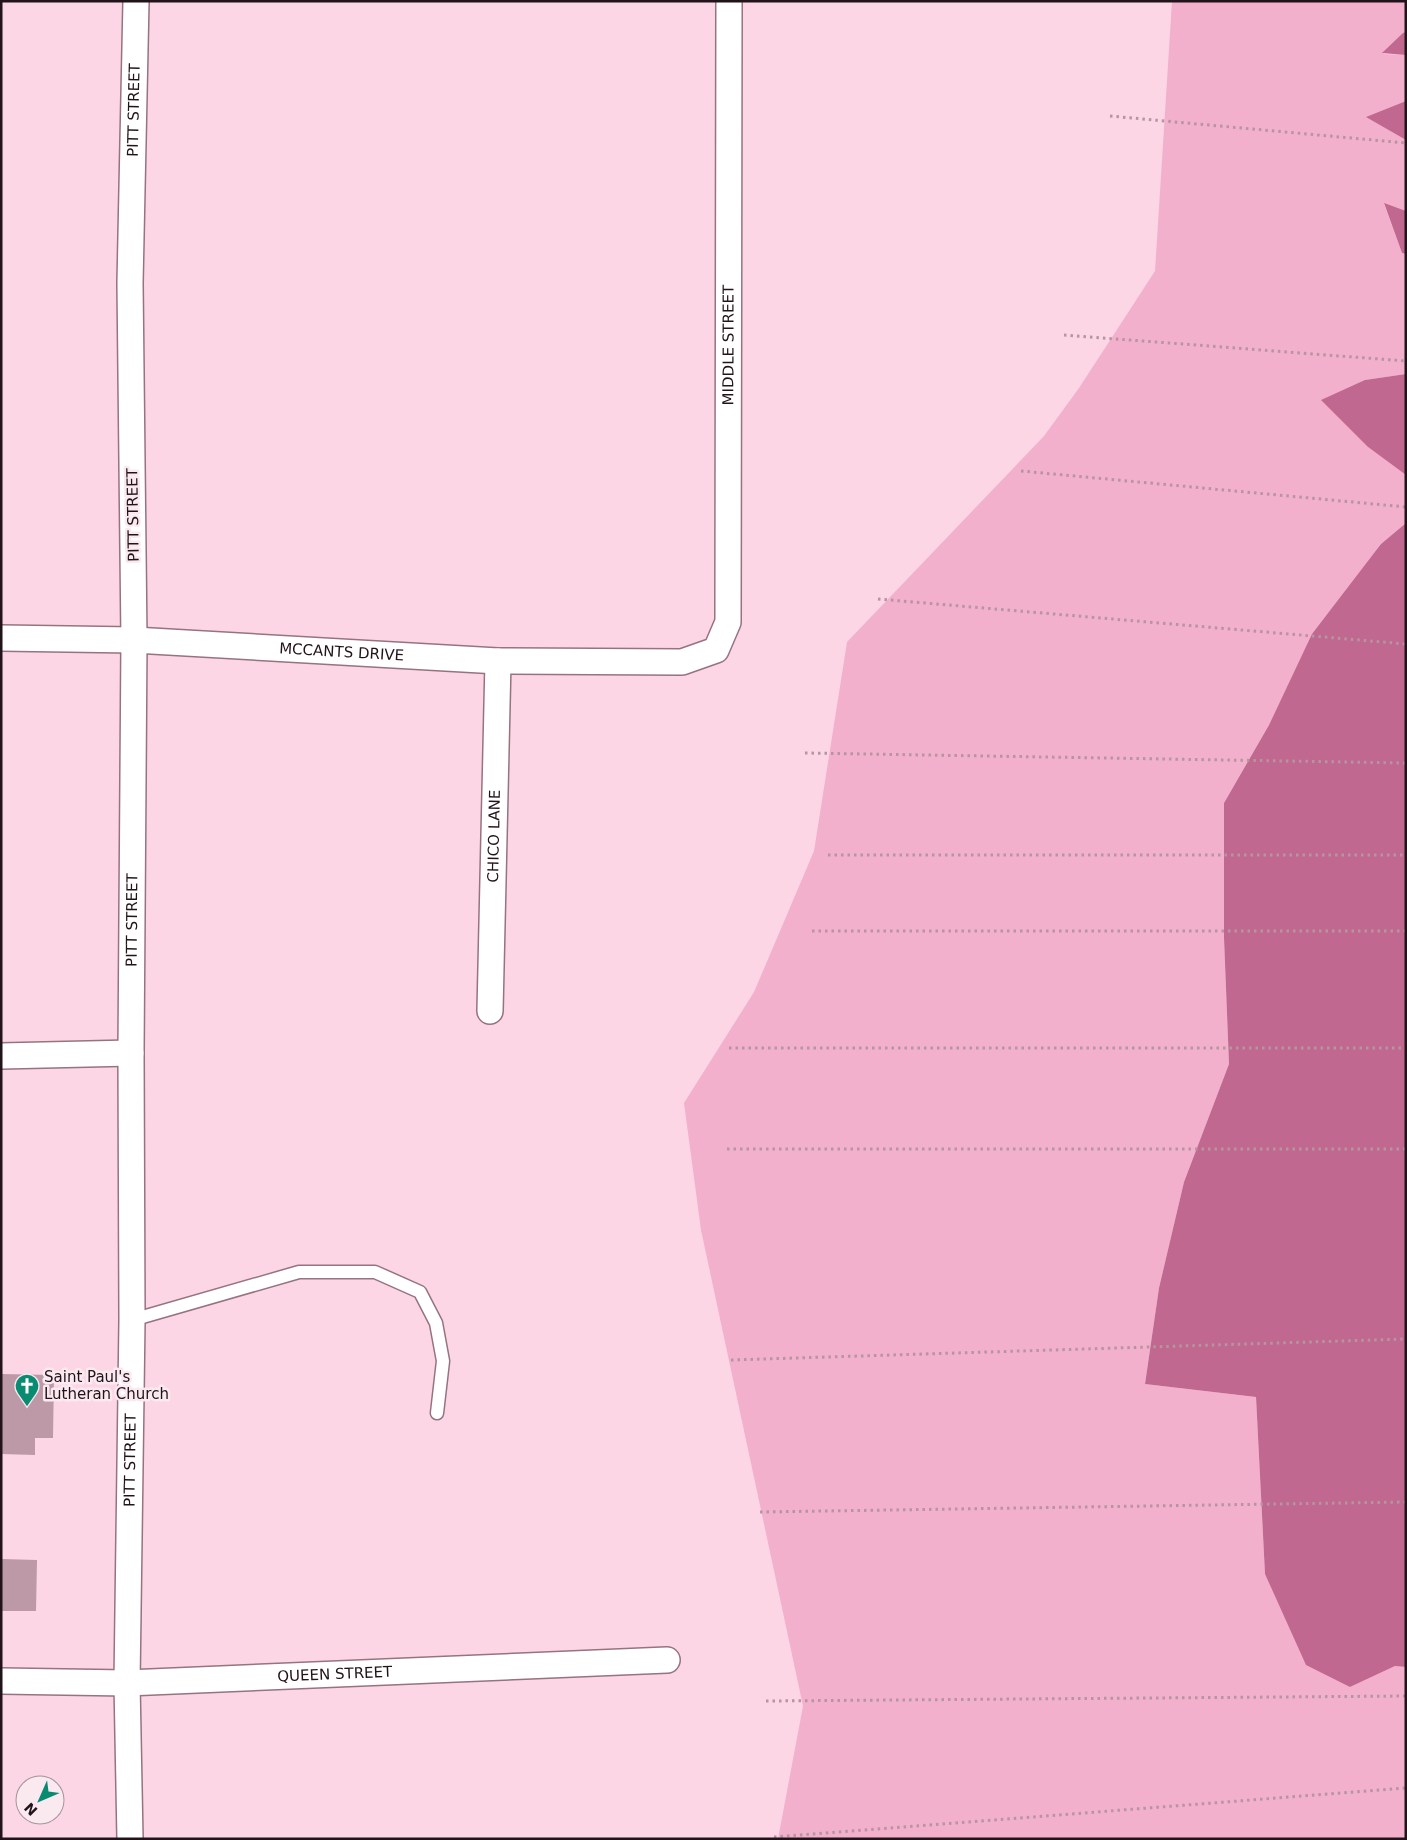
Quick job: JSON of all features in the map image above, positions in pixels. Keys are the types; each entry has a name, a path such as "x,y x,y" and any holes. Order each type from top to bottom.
{"street":[{"name":"PITT STREET","path":"130,1839 127,1684 132,1320 131,1053 134,640 130,283 136,1"},
{"name":"MIDDLE STREET","path":"682,662 716,650 728,622 729,1"},
{"name":"MCCANTS DRIVE","path":"1,638 134,640 498,661 682,662"},
{"name":"CHICO LANE","path":"490,1011 498,661"},
{"path":"1,1056 131,1053"},
{"name":"QUEEN STREET","path":"1,1681 127,1684 667,1660"}],"lane":[{"path":"132,1320 299,1272 375,1272 420,1292 436,1323 443,1361 437,1413"}],"path":[{"path":"1110,116 1406,143"},
{"path":"1064,334 1406,360"},
{"path":"1021,471 1406,507"},
{"path":"878,599 1406,644"},
{"path":"805,753 1406,763"},
{"path":"828,855 1406,855"},
{"path":"812,931 1406,931"},
{"path":"729,1048 1406,1048"},
{"path":"727,1149 1406,1149"},
{"path":"731,1360 1406,1339"},
{"path":"760,1512 1406,1502"},
{"path":"766,1701 1406,1696"},
{"path":"774,1837 1406,1788"}],"shaded area":[{"path":"1172,1 1406,1 1406,32 1383,54 1406,55 1406,101 1367,117 1406,140 1406,211 1384,204 1402,253 1406,254 1406,374 1365,380 1368,447 1406,475 1406,523 1381,544 1269,725 1224,803 1224,938 1229,1064 1184,1182 1159,1288 1145,1384 1256,1397 1265,1574 1350,1687 1395,1666 1406,1667 1406,1839 778,1839 803,1706 701,1230 684,1103 754,992 814,851 847,642 1044,436 1079,388 1155,271"},
{"path":"1406,32 1406,55 1382,53 1403,33"},
{"path":"1406,101 1406,140 1366,117"},
{"path":"1384,203 1406,211 1406,254 1402,253"},
{"path":"1406,374 1406,475 1368,447 1321,400 1365,380"},
{"path":"1406,523 1406,1667 1395,1666 1350,1687 1306,1665 1265,1574 1256,1397 1145,1384 1159,1288 1184,1182 1229,1064 1224,938 1224,803 1269,725 1312,634 1381,544"}],"building":[{"name":"Saint Paul's Lutheran Church","path":"1,1374 54,1375 53,1438 35,1438 35,1455 1,1454"},
{"path":"1,1559 37,1560 36,1611 1,1611"}],"place":[{"name":"Saint Paul's Lutheran Church","path":"27,1407"}]}
